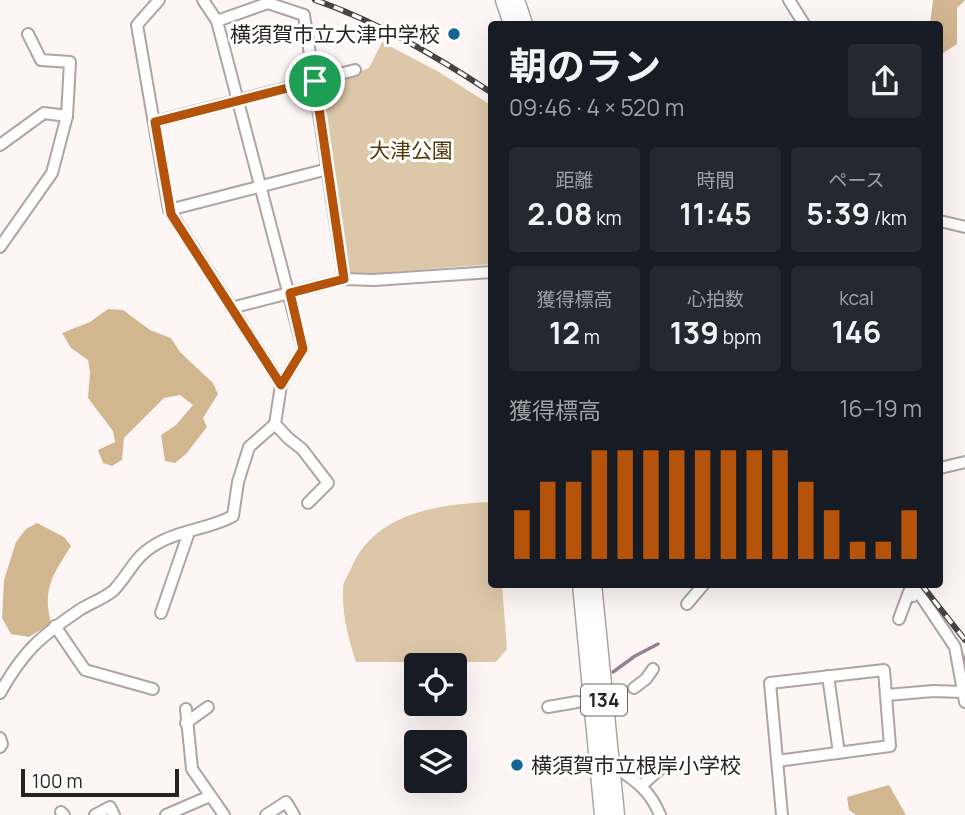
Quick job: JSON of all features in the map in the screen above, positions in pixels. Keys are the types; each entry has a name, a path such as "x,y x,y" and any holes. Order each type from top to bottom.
{"highway":[{"path":"504,0 511,21"},
{"path":"516,0 523,21"},
{"name":"134","path":"581,588 603,815"},
{"name":"134","path":"593,588 615,815"}],"street":[{"path":"159,0 137,25 169,211 281,385"},
{"path":"203,0 216,20 303,349 281,385 275,424 249,447 238,482 233,516"},
{"path":"789,0 802,21"},
{"path":"216,20 262,3 302,12 306,23 344,279"},
{"path":"0,247 52,173 66,116 70,62 41,60 28,34"},
{"path":"155,122 355,69"},
{"path":"0,145 44,113 66,116"},
{"path":"169,211 328,169"},
{"path":"943,222 965,227"},
{"path":"231,308 344,279 374,280 488,272"},
{"path":"275,424 302,449 328,483 307,503"},
{"path":"943,467 965,463"},
{"path":"0,693 37,640 113,591 144,551 165,539 216,525 233,516 245,520"},
{"path":"161,613 189,532"},
{"path":"687,604 701,588"},
{"path":"899,618 909,592 913,596 916,588"},
{"path":"887,695 933,691 964,697 955,647 916,588"},
{"path":"55,626 85,670 153,689"},
{"path":"634,688 646,679 653,669"},
{"path":"777,761 890,746 884,670 770,682 777,761 782,815"},
{"path":"828,676 839,753"},
{"path":"548,707 577,702"},
{"path":"186,723 208,707"},
{"path":"186,709 191,769 224,815"},
{"path":"0,738 0,747"},
{"path":"611,764 642,785 660,815"},
{"path":"642,785 660,769"},
{"path":"166,815 210,796"},
{"path":"266,815 286,802 294,815"},
{"path":"95,815 110,807 114,815"}],"green space":[{"name":"大津公園","path":"382,42 439,72 488,103 488,264 345,276 320,86 369,68"},
{"path":"488,502 488,588 502,588 507,649 496,662 467,662 467,653 404,653 404,662 356,662 343,608 345,580 364,546 378,533 412,514"}],"shaded area":[{"path":"933,0 965,0 957,8 957,44 943,53 943,21 930,21"},
{"path":"108,309 123,310 150,330 171,338 180,352 213,383 218,394 203,418 207,427 186,454 175,463 165,461 161,435 176,425 193,405 180,395 164,398 124,438 122,460 112,466 103,463 98,450 115,442 113,431 88,398 88,360 71,348 62,333 90,322"},
{"path":"37,523 64,537 71,546 51,582 48,600 51,623 29,637 11,634 2,618 4,580 16,542 26,529"},
{"path":"889,785 906,815 856,815 849,810 847,797"}],"waterway":[{"path":"613,672 658,644"},
{"path":"961,652 964,660"}],"railway":[{"path":"315,0 406,41 488,90"},
{"path":"924,588 965,640"}],"place":[{"name":"横須賀市立大津中学校","path":"454,34"},
{"name":"横須賀市立根岸小学校","path":"517,765"}],"route":[{"path":"315,81 344,279 290,293 303,349 281,385 169,211 155,122 315,81"}]}
